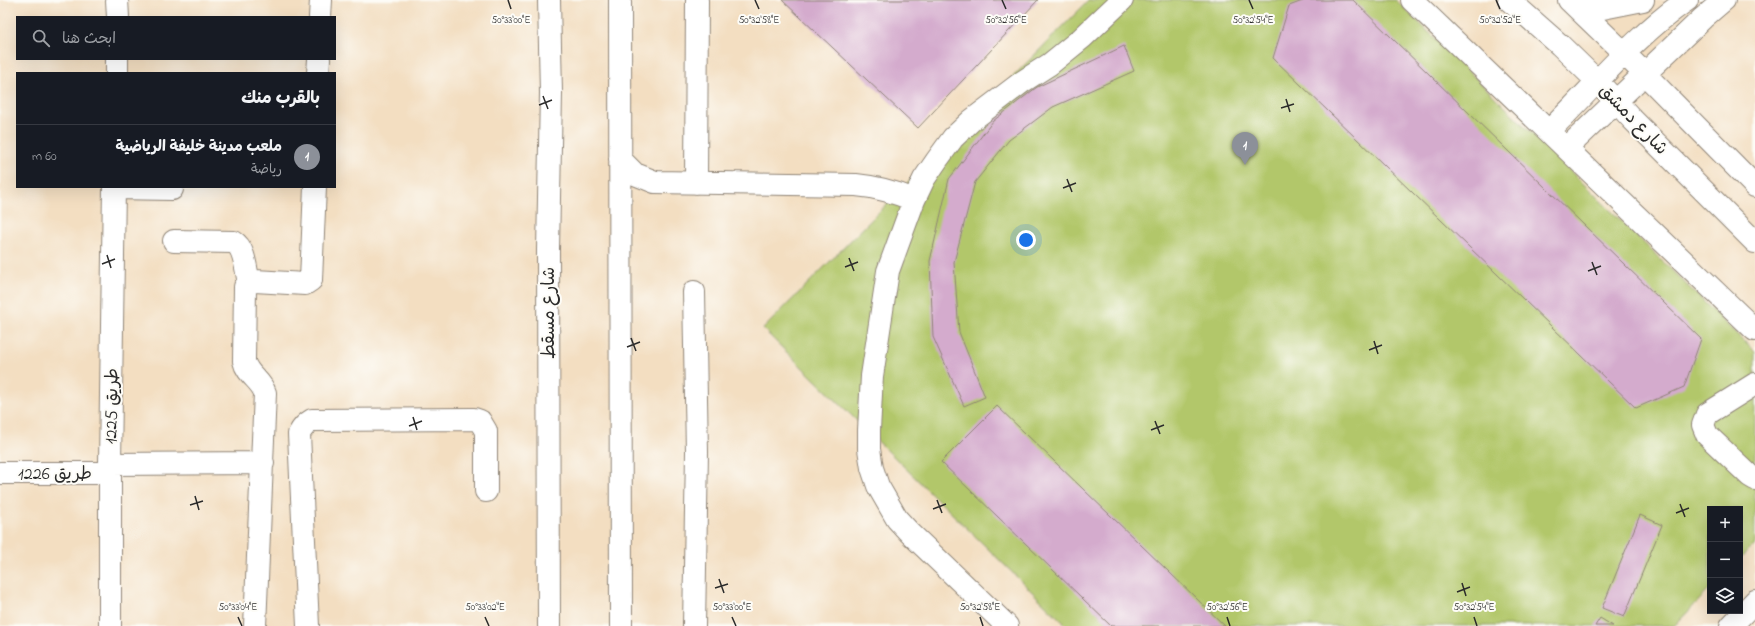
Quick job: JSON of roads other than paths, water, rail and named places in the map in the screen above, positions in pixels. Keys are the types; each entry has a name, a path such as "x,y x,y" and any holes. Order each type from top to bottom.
{"street":[{"path":"117,0 118,16"},
{"path":"320,16 321,0"},
{"name":"شارع مسقط","path":"549,0 551,93 548,250 549,626"},
{"path":"620,0 621,626"},
{"path":"696,184 697,0"},
{"path":"1007,626 897,519 878,486 872,468 869,430 872,376 888,272 914,200 924,179 953,138 972,120 1022,82 1050,64 1082,38 1122,0"},
{"path":"1412,0 1755,330"},
{"name":"شارع دمشق","path":"1509,0 1560,45 1598,82 1755,242"},
{"path":"1569,0 1625,54 1754,184"},
{"path":"1581,0 1603,8 1643,0"},
{"path":"1549,131 1625,54 1674,9 1687,0"},
{"path":"1567,148 1724,0"},
{"path":"117,60 117,72"},
{"path":"318,72 319,60"},
{"path":"620,159 635,174 654,182 696,184 856,185 874,187 894,192 914,200"},
{"name":"طريق 1225","path":"110,626 110,468 114,188"},
{"path":"143,188 172,189"},
{"path":"256,626 265,393 262,386 248,372 244,362 245,287 249,283 255,281 305,284 312,278 315,188"},
{"path":"174,241 234,242 238,244 249,283"},
{"path":"694,292 697,452 694,626"},
{"path":"1755,384 1708,414 1703,425 1707,435 1755,479"},
{"path":"308,626 299,434 308,422 320,420 474,418 480,421 486,432 486,491"},
{"name":"طريق 1226","path":"0,473 263,463"},
{"path":"1731,626 1755,601"}],"place":[{"name":"ملعب مدينة خليفة الرياضية","path":"1245,165"}]}
